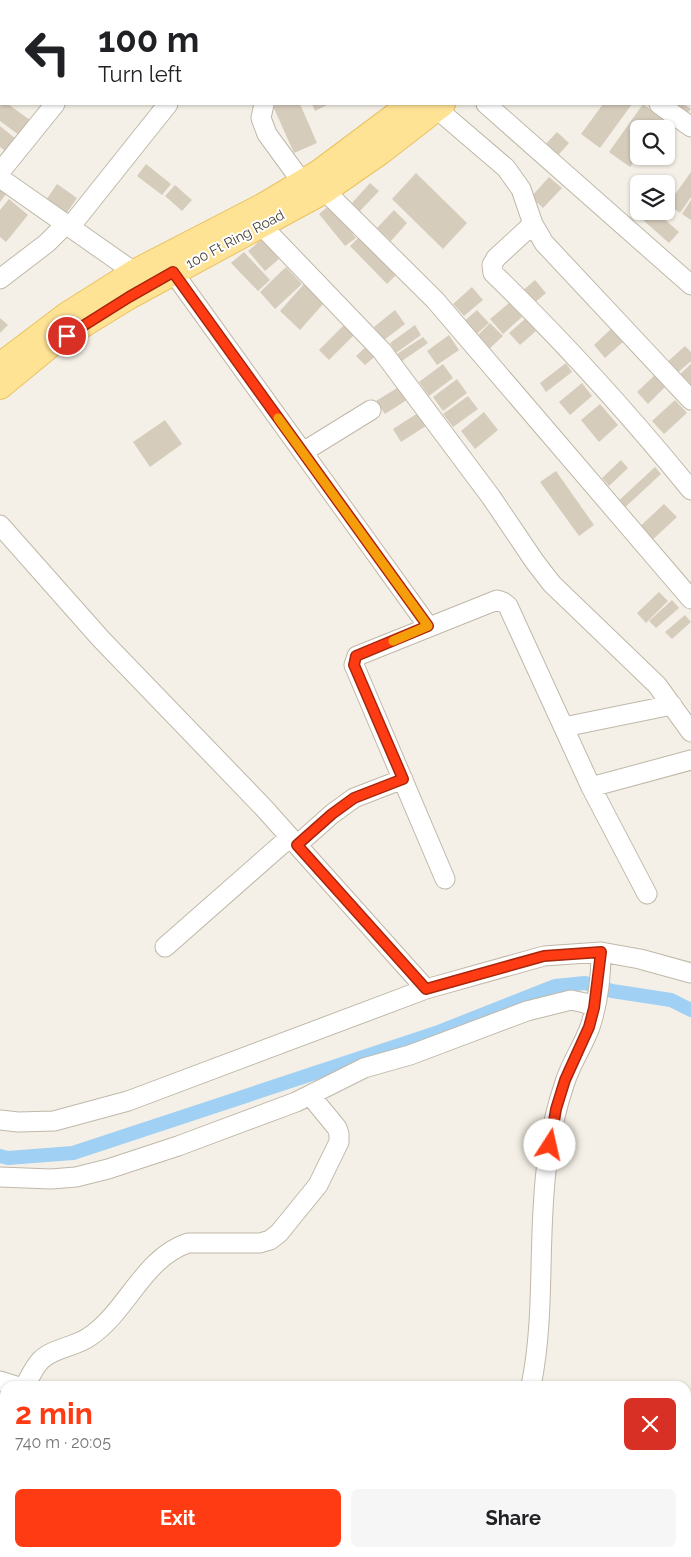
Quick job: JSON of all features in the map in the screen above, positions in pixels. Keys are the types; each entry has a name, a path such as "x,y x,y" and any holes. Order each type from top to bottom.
{"main road":[{"name":"100 Ft Ring Road","path":"0,365 66,315 134,272 262,206 318,172 409,105"},
{"name":"100 Ft Ring Road","path":"0,387 51,345 129,297 325,191 381,152 440,106"}],"street":[{"path":"0,172 54,105"},
{"path":"0,279 68,226 167,105"},
{"path":"264,105 261,118 267,134 302,182"},
{"path":"487,105 691,285"},
{"path":"660,105 691,127"},
{"path":"440,106 506,168 521,189 533,224 544,242 691,400"},
{"path":"0,178 134,272"},
{"path":"325,191 435,300 691,599"},
{"path":"533,224 496,258 492,265 493,272 528,307 658,450 691,490"},
{"path":"262,226 382,351 491,497 534,562 552,584 657,685 691,732"},
{"path":"173,272 428,626"},
{"path":"303,452 371,410"},
{"path":"0,525 100,639 263,807 426,989"},
{"path":"445,879 354,665 354,660 356,656 497,600 508,606 591,787 647,894"},
{"path":"564,727 672,705"},
{"path":"591,787 691,760"},
{"path":"165,947 293,841 354,798 403,779"},
{"path":"0,1120 18,1122 54,1121 128,1101 426,989 544,956 640,959 691,973"},
{"path":"532,1381 542,1281 542,1218 547,1163 556,1109 565,1080 589,1027 596,1004 601,957"},
{"path":"0,1177 51,1179 76,1177 100,1171 178,1146 310,1095 364,1068 410,1055 527,1011 571,1000 596,1004"},
{"path":"28,1381 42,1359 89,1337 106,1322 138,1282 164,1256 178,1246 188,1243 260,1243 270,1240 279,1233 318,1185 339,1142 340,1134 337,1128 310,1095"}],"building":[{"path":"0,105 9,105 30,120 19,135 0,121"},
{"path":"272,105 300,105 317,143 294,153"},
{"path":"312,105 327,105 315,111"},
{"path":"602,105 631,105 600,148 581,134"},
{"path":"642,105 663,120 632,120"},
{"path":"663,105 685,105 691,109 683,119"},
{"path":"630,122 632,165 630,167 609,152"},
{"path":"0,126 16,139 7,152 0,147"},
{"path":"557,132 569,143 554,160 542,148"},
{"path":"146,164 171,184 162,195 137,176"},
{"path":"691,172 691,197 680,213 675,209 675,194"},
{"path":"416,173 467,223 443,249 392,199"},
{"path":"549,177 562,188 543,208 531,197"},
{"path":"370,183 379,191 360,211 352,203"},
{"path":"57,184 77,198 66,214 46,200"},
{"path":"175,185 192,200 182,211 165,196"},
{"path":"0,189 6,194 0,202"},
{"path":"9,199 28,215 6,242 0,237 0,210"},
{"path":"691,200 691,220 682,214"},
{"path":"330,205 356,238 345,246 319,214"},
{"path":"394,210 407,223 391,241 377,228"},
{"path":"643,220 665,220 679,232 669,243"},
{"path":"361,235 397,274 387,284 350,246"},
{"path":"262,239 279,259 265,271 248,251"},
{"path":"244,252 270,280 258,291 231,263"},
{"path":"286,267 302,284 275,309 260,292"},
{"path":"535,280 546,293 531,306 520,293"},
{"path":"304,284 324,303 300,330 280,311"},
{"path":"472,287 483,300 464,316 453,304"},
{"path":"509,303 522,317 503,334 490,319"},
{"path":"395,310 405,324 384,340 374,327"},
{"path":"477,310 489,323 473,337 461,324"},
{"path":"0,318 8,325 0,333"},
{"path":"525,319 536,331 520,345 509,333"},
{"path":"490,323 503,336 488,350 476,337"},
{"path":"345,324 355,334 329,360 319,350"},
{"path":"415,325 421,335 396,353 390,343"},
{"path":"612,328 624,341 605,358 594,345"},
{"path":"449,335 459,350 437,365 427,351"},
{"path":"423,337 428,343 402,361 397,354"},
{"path":"370,343 379,353 365,365 356,356"},
{"path":"685,346 691,352 691,361 675,375 665,364"},
{"path":"566,363 572,372 546,392 540,383"},
{"path":"443,364 453,378 429,396 419,382"},
{"path":"691,364 691,385 687,389 677,377"},
{"path":"656,374 667,385 648,404 637,392"},
{"path":"457,379 467,393 443,411 433,397"},
{"path":"582,383 592,396 570,415 559,402"},
{"path":"402,385 410,398 385,414 376,401"},
{"path":"468,396 478,409 453,427 443,414"},
{"path":"675,400 687,413 664,434 652,421"},
{"path":"600,404 618,425 599,442 581,420"},
{"path":"421,411 429,424 401,442 393,429"},
{"path":"484,412 498,430 475,449 461,431"},
{"path":"165,420 182,444 150,467 133,442"},
{"path":"621,460 628,468 609,486 602,478"},
{"path":"655,467 661,474 620,512 614,505"},
{"path":"556,471 594,525 579,536 540,482"},
{"path":"664,504 677,517 649,543 636,530"},
{"path":"659,592 668,601 646,623 637,613"},
{"path":"672,600 679,608 656,628 649,621"},
{"path":"685,615 691,622 672,639 665,632"}],"waterway":[{"path":"0,1156 8,1158 73,1153 436,1033 555,986 585,983 612,991 671,1000 691,1010"}],"slow traffic":[{"path":"278,418 428,626 393,641"}],"route":[{"path":"67,336 173,272 428,626 356,656 354,660 354,665 403,779 354,798 332,814 297,845 426,989 544,956 601,952 597,1000 589,1027 565,1080 556,1109 550,1145"}]}
